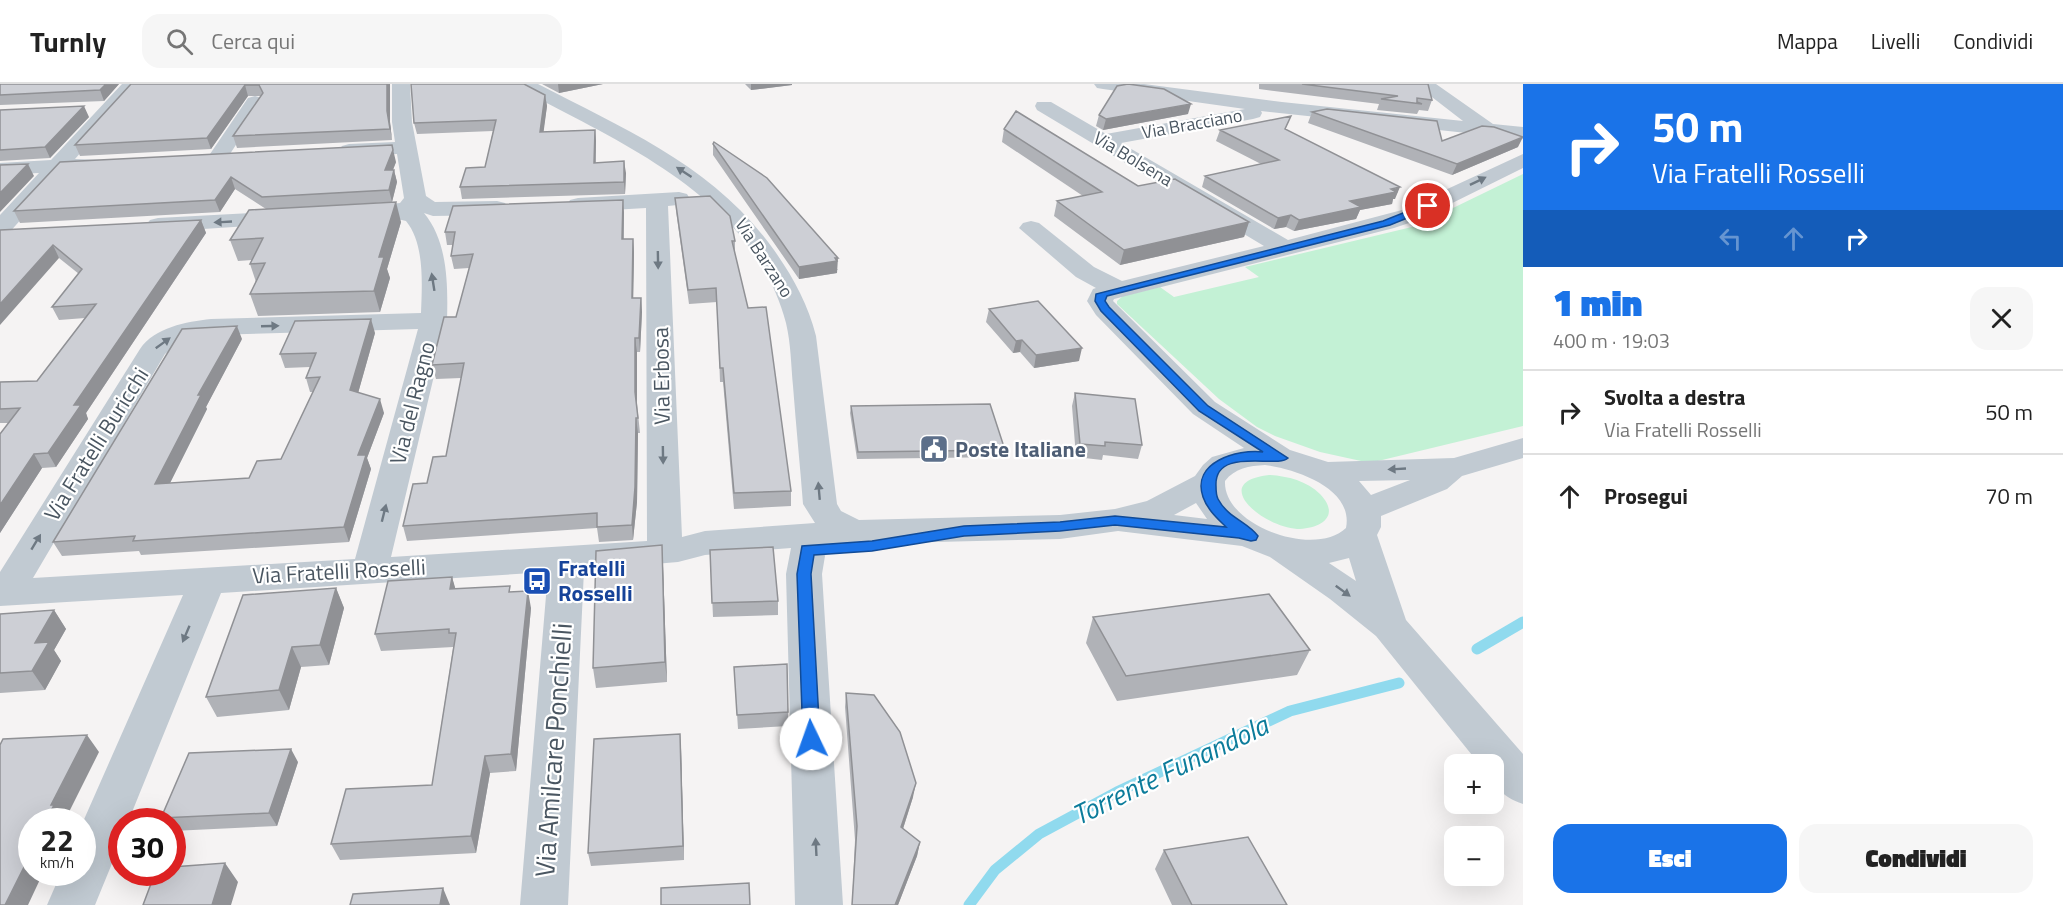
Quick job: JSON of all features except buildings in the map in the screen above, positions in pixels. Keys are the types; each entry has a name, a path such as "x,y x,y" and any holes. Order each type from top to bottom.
{"street":[{"path":"7,232 57,166 132,84"},
{"path":"386,213 406,209 412,205 415,198 402,122 401,84"},
{"name":"Via Barzano","path":"524,84 660,156 714,193 750,230 795,306 802,336 820,504 829,519 853,532"},
{"path":"1103,84 1282,108 1523,133"},
{"path":"1424,84 1488,130"},
{"path":"218,157 255,102"},
{"name":"Via Bolsena","path":"1044,106 1285,249"},
{"path":"87,109 108,108"},
{"name":"Via Bracciano","path":"1102,141 1282,108"},
{"path":"324,151 407,147"},
{"path":"195,158 242,156"},
{"path":"1389,626 1361,523 1348,490 1323,472 1281,458 1203,408 1102,305 1100,297 1118,288 1285,249 1410,215 1523,160"},
{"path":"0,169 115,163"},
{"path":"551,206 657,202 714,193"},
{"path":"415,198 424,206 433,209 516,207"},
{"name":"Via Erbosa","path":"657,202 672,550"},
{"path":"426,234 432,219 438,213 457,210"},
{"path":"327,216 411,214 426,234"},
{"path":"138,226 304,217"},
{"path":"1031,228 1085,272 1118,288"},
{"name":"Via del Ragno","path":"370,569 434,321 435,291 426,234"},
{"name":"Via Fratelli Buricchi","path":"3,592 154,349 179,333 211,327 434,321"},
{"path":"1203,408 1213,474 1209,496 1218,510 1232,524 1343,590 1389,626 1523,785"},
{"path":"1323,472 1455,468 1523,448"},
{"path":"1115,520 1157,510 1235,458 1249,456 1281,458"},
{"path":"1115,520 1239,533 1298,551 1327,551 1344,547 1361,523 1435,482 1455,468"},
{"name":"Via Fratelli Rosselli","path":"3,592 567,559 672,550 705,543 853,532 1060,527 1115,520"},
{"name":"Via Fratelli Rosselli","path":"672,550 706,556 872,546 964,531"},
{"path":"808,550 804,574 819,905"},
{"name":"Via Amilcare Ponchielli","path":"544,905 567,559"},
{"path":"71,905 207,579"}],"green space":[{"path":"1523,174 1523,426 1378,461 1361,461 1320,452 1257,427 1219,399 1117,304 1123,296 1160,287 1174,297 1259,277 1245,267 1416,226"},
{"path":"1269,475 1296,480 1315,489 1329,509 1325,520 1313,527 1297,529 1270,521 1257,513 1247,504 1242,495 1243,486 1251,479"}],"waterway":[{"name":"Torrente Funandola","path":"1477,649 1523,622"},
{"name":"Torrente Funandola","path":"969,905 995,870 1039,834 1117,792 1290,711 1399,683"}],"place":[{"name":"Poste Italiane","path":"934,449"},
{"name":"Fratelli Rosselli","path":"537,581"}],"route":[{"path":"811,739 804,574 808,550 872,546 964,531 1060,527 1115,520 1166,527 1208,529 1251,536 1232,524 1218,510 1209,496 1209,478 1218,466 1235,458 1257,455 1281,458 1203,408 1105,309 1100,301 1102,294 1118,288 1386,223 1428,206"}]}
